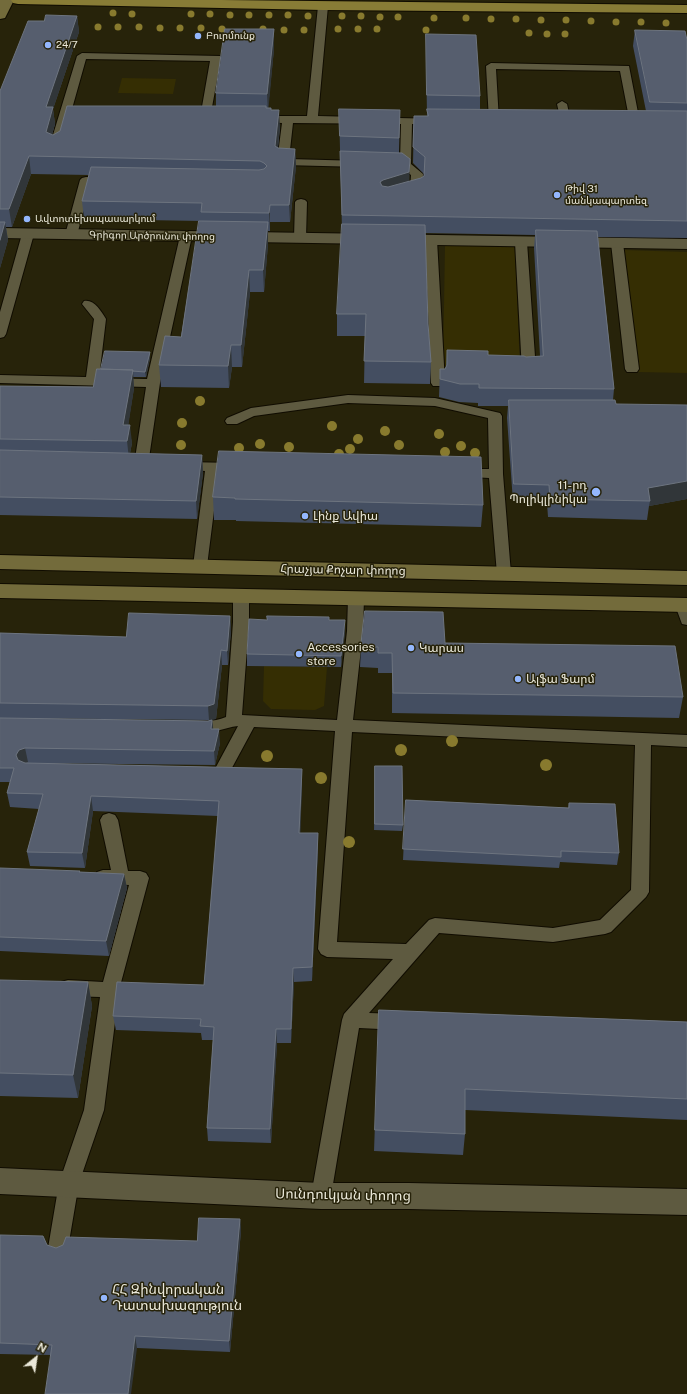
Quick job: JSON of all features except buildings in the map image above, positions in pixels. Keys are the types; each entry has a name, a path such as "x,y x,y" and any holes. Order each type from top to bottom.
{"main road":[{"path":"0,15 7,0"},
{"path":"18,0 323,6 687,9"},
{"name":"Հրաչյա Քոչար փողոց","path":"0,562 687,578"},
{"path":"0,591 356,598 686,610"}],"street":[{"name":"Գրիգոր Արծրունու փողոց","path":"0,233 687,244"},
{"name":"Սունդուկյան փողոց","path":"0,1181 321,1196 409,1196 687,1202"}],"lane":[{"path":"312,120 323,6"},
{"path":"55,148 82,56 216,58 205,118"},
{"path":"480,121 498,121 491,66 625,68 635,123"},
{"path":"562,104 566,122"},
{"path":"64,116 80,116"},
{"path":"191,117 220,118"},
{"path":"250,119 444,121"},
{"path":"288,119 283,162 405,165 417,174 416,192 394,198"},
{"path":"405,165 407,121"},
{"path":"71,234 86,180 118,180"},
{"path":"300,238 301,202"},
{"path":"0,334 28,234"},
{"path":"141,465 153,383 186,236"},
{"path":"430,240 438,383"},
{"path":"521,242 529,371"},
{"path":"617,243 632,369"},
{"path":"88,304 100,319 92,382"},
{"path":"0,379 153,383"},
{"path":"232,421 251,412 348,399 435,402 496,416 509,411"},
{"path":"496,416 496,474 504,574"},
{"path":"126,465 156,465"},
{"path":"170,466 251,467"},
{"path":"200,566 213,466"},
{"path":"444,472 496,474"},
{"path":"190,772 221,773 241,721 241,596"},
{"path":"356,598 355,631 344,726 327,948 410,952"},
{"path":"179,728 209,728 241,721 687,741"},
{"path":"321,1196 351,1020 435,925 553,935 605,927 640,892 643,740"},
{"path":"109,820 121,878"},
{"path":"58,1248 69,1184 94,1110 110,990 140,878 83,877"},
{"path":"47,988 110,990"},
{"path":"351,1020 414,1023"}],"shaded area":[{"path":"122,78 176,79 173,94 118,93"},
{"path":"445,245 515,247 520,368 443,366"},
{"path":"624,250 687,252 687,373 638,372"},
{"path":"264,666 327,667 324,706 315,710 271,709 263,701"}],"place":[{"name":"Բուրմունք","path":"198,36"},
{"name":"24/7","path":"48,45"},
{"name":"Թիվ 31 մանկապարտեզ","path":"557,195"},
{"name":"Ավտոտեխսպասարկում","path":"27,219"},
{"name":"11-րդ Պոլիկլինիկա","path":"596,492"},
{"name":"Լինք Ավիա","path":"305,516"},
{"name":"Կարաս","path":"411,648"},
{"name":"Accessories store","path":"299,654"},
{"name":"Ալֆա Ֆարմ","path":"518,679"},
{"name":"ՀՀ Զինվորական Դատախազություն","path":"104,1298"}]}
